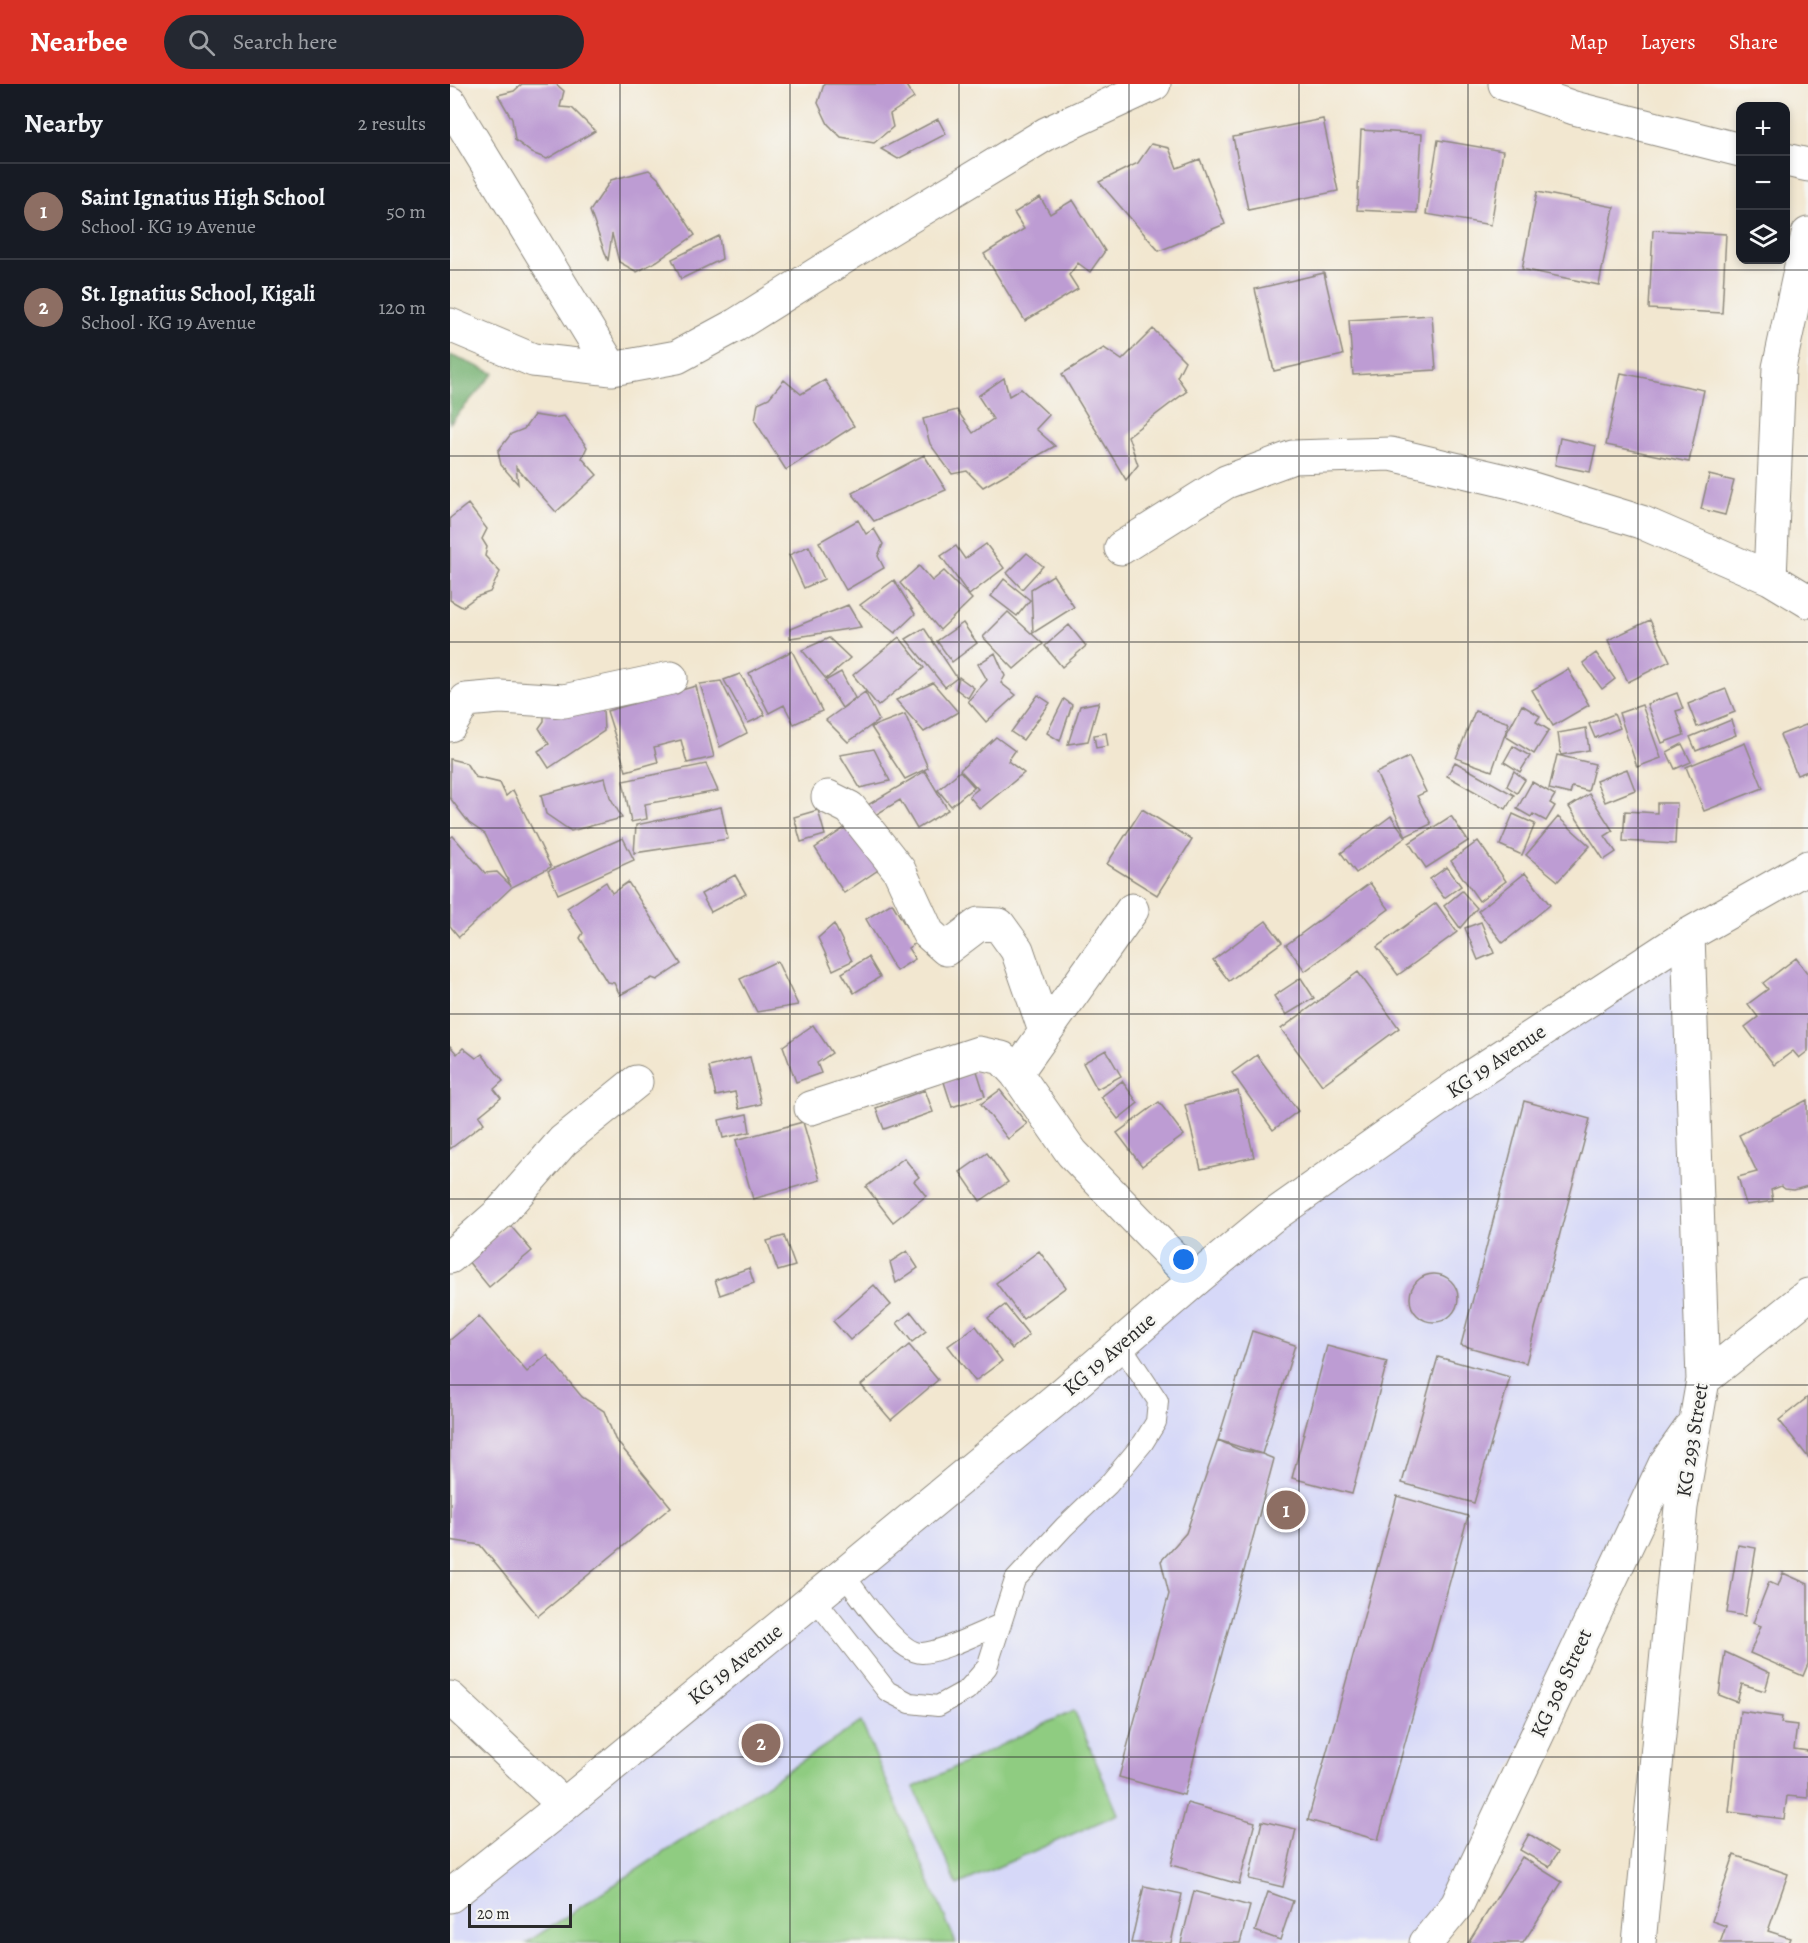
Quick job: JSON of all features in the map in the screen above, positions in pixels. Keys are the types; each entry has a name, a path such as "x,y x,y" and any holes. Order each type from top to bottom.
{"street":[{"path":"450,325 533,360 612,369 677,357 736,325 880,234 1046,134 1154,84"},
{"path":"1505,84 1574,108 1736,149"},
{"path":"450,103 612,369"},
{"path":"1790,161 1808,165"},
{"path":"1770,578 1779,368 1808,234"},
{"path":"1121,548 1226,482 1293,458 1391,454 1510,482 1641,522 1770,578 1808,601"},
{"path":"450,725 466,700 500,697 564,701 671,678"},
{"path":"828,797 850,808 899,870 928,933 946,949 979,924 999,925 1017,950 1045,1031"},
{"name":"KG 19 Avenue","path":"450,1896 815,1599 1058,1398 1270,1218 1469,1078 1688,935 1808,867"},
{"path":"1016,1072 1132,910"},
{"name":"KG 293 Street","path":"1640,1943 1681,1507 1703,1380 1688,935"},
{"path":"812,1108 979,1053 1002,1058 1016,1072 1072,1153 1195,1280"},
{"path":"450,1257 501,1212 563,1141 636,1082"},
{"path":"1703,1380 1808,1295"},
{"name":"KG 308 Street","path":"1425,1943 1457,1905 1665,1464 1695,1422"},
{"path":"450,1698 564,1805"}],"lane":[{"path":"815,1599 887,1691 910,1703 938,1706 968,1690 987,1667 1015,1580 1064,1527 1108,1485 1143,1443 1156,1422 1158,1401 1120,1344"},
{"path":"844,1575 886,1629 906,1647 920,1654 936,1650 1001,1624"}],"shaded area":[{"path":"1688,935 1703,1380 1425,1943 450,1943 450,1901 1270,1218"}],"green space":[{"path":"450,355 494,373 450,423"},
{"path":"1074,1710 1118,1814 957,1885 914,1787"},
{"path":"861,1722 956,1943 526,1943"}],"building":[{"path":"522,84 556,84 564,91 560,107 572,108 595,131 547,159 532,153 515,140 512,119 498,95 514,91"},
{"path":"824,84 905,84 914,98 890,114 893,127 874,143 841,137 828,124 818,103"},
{"path":"938,119 946,134 898,159 881,149"},
{"path":"1323,119 1338,191 1248,210 1233,137"},
{"path":"1361,130 1422,134 1417,213 1357,210"},
{"path":"1438,140 1503,151 1491,225 1426,214"},
{"path":"1151,144 1169,148 1177,168 1200,159 1225,224 1159,251 1099,182 1138,163"},
{"path":"649,170 659,179 695,235 637,272 619,262 612,234 608,261 590,211 611,180"},
{"path":"1537,192 1614,207 1599,285 1522,269"},
{"path":"1040,197 1050,214 1073,200 1105,251 1090,272 1078,263 1069,275 1078,289 1025,321 984,254 1024,229 1014,213"},
{"path":"1653,230 1726,234 1722,313 1649,309"},
{"path":"719,236 722,259 681,279 672,259"},
{"path":"1324,273 1343,355 1274,371 1255,289"},
{"path":"1432,315 1436,370 1353,375 1349,320"},
{"path":"1153,329 1185,361 1177,377 1187,391 1128,436 1138,465 1126,480 1062,374 1104,348 1122,360"},
{"path":"1621,373 1704,390 1689,462 1606,445"},
{"path":"1004,378 1009,396 1021,389 1049,415 1036,429 1055,446 983,487 967,471 952,474 930,444 923,419 957,410 973,433 993,419 978,396"},
{"path":"784,380 801,394 825,380 854,426 786,470 755,421 758,403 769,398"},
{"path":"534,415 553,418 564,416 587,447 582,458 597,475 556,512 516,467 518,484 501,465 498,451 511,434 524,429"},
{"path":"1560,438 1596,446 1590,472 1555,465"},
{"path":"924,455 946,490 874,521 852,493"},
{"path":"1709,475 1734,481 1725,515 1701,509"},
{"path":"468,504 487,529 482,539 487,547 485,556 500,572 490,592 476,597 462,607 450,600 450,518"},
{"path":"858,520 866,534 874,529 883,544 878,556 884,568 846,590 819,542"},
{"path":"986,544 1004,568 969,595 941,556 956,546 965,559"},
{"path":"809,546 824,579 804,588 789,555"},
{"path":"1027,553 1043,566 1022,589 1007,573"},
{"path":"919,566 932,581 944,571 972,599 940,630 900,583"},
{"path":"1053,575 1074,607 1033,633 1031,589"},
{"path":"1004,579 1030,600 1017,616 991,596"},
{"path":"894,580 915,614 895,633 860,605"},
{"path":"848,605 861,627 790,638 790,629"},
{"path":"1008,612 1043,644 1014,669 983,637"},
{"path":"1650,620 1670,661 1628,682 1608,640"},
{"path":"963,623 977,643 952,662 937,641"},
{"path":"1069,625 1086,646 1062,667 1045,646"},
{"path":"924,628 957,678 945,687 906,639"},
{"path":"899,637 924,668 878,706 853,675"},
{"path":"829,638 850,658 826,679 802,650"},
{"path":"792,651 822,711 794,724 784,705 769,713 749,673"},
{"path":"995,653 1005,676 1001,683 1016,695 986,722 968,701 987,680 978,664"},
{"path":"1596,653 1615,679 1602,689 1583,663"},
{"path":"1568,669 1589,705 1553,726 1532,690"},
{"path":"841,672 855,698 842,708 825,681"},
{"path":"740,674 765,715 748,723 724,680"},
{"path":"959,677 974,688 968,698 956,689"},
{"path":"721,681 747,733 720,747 700,684"},
{"path":"933,683 958,712 924,732 896,700"},
{"path":"696,686 714,757 687,763 681,740 654,747 658,762 626,771 607,711"},
{"path":"1726,689 1735,712 1697,727 1688,704"},
{"path":"865,692 879,720 848,742 826,720"},
{"path":"1677,693 1683,709 1676,711 1684,735 1662,743 1647,704"},
{"path":"1038,695 1050,703 1023,740 1011,732"},
{"path":"1064,699 1072,705 1060,741 1047,733"},
{"path":"1099,702 1088,741 1068,744 1080,706"},
{"path":"1522,705 1540,716 1536,722 1549,730 1534,754 1505,736"},
{"path":"1642,705 1661,758 1637,767 1619,713"},
{"path":"603,709 604,731 549,768 538,751 549,744 539,728 544,721 544,711"},
{"path":"1475,711 1509,723 1492,771 1456,758"},
{"path":"905,714 928,768 905,779 871,727"},
{"path":"1614,714 1620,728 1595,738 1589,724"},
{"path":"1731,720 1736,735 1696,751 1690,737"},
{"path":"1808,724 1808,771 1797,775 1780,735"},
{"path":"1586,728 1589,750 1561,755 1558,733"},
{"path":"1106,733 1108,746 1096,748 1094,735"},
{"path":"996,737 1015,751 1008,761 1024,773 980,809 969,796 978,789 960,770"},
{"path":"1745,743 1763,788 1704,811 1686,767"},
{"path":"1682,744 1691,762 1675,769 1667,752"},
{"path":"1513,746 1530,756 1520,772 1504,762"},
{"path":"874,749 890,781 860,788 840,755"},
{"path":"1557,755 1595,764 1588,791 1572,787 1570,794 1549,789"},
{"path":"1409,757 1426,792 1417,796 1431,824 1406,836 1376,773"},
{"path":"450,759 466,763 475,777 500,783 506,796 513,790 551,867 512,887 459,937 450,926 450,838 453,836 485,873 497,872 511,886 485,834 469,823 450,798"},
{"path":"1455,762 1514,795 1506,809 1447,776"},
{"path":"706,764 718,791 645,804 647,819 631,822 623,781"},
{"path":"1627,769 1635,790 1605,802 1596,781"},
{"path":"925,771 948,810 917,829 900,800 872,817 866,806"},
{"path":"960,771 974,787 951,806 938,790"},
{"path":"1514,771 1525,780 1517,793 1507,786"},
{"path":"605,778 610,797 622,818 571,831 546,814 541,795"},
{"path":"1532,782 1555,795 1550,803 1555,806 1546,821 1533,814 1531,817 1517,809"},
{"path":"1589,794 1613,831 1605,836 1616,852 1604,860 1569,807"},
{"path":"1657,803 1677,803 1675,844 1623,841 1625,811 1657,813"},
{"path":"721,807 728,839 634,853 636,825"},
{"path":"1142,809 1192,840 1157,895 1107,864"},
{"path":"818,810 825,835 801,842 794,817"},
{"path":"1513,814 1535,824 1522,855 1500,845"},
{"path":"1391,816 1406,837 1356,873 1341,853"},
{"path":"1451,816 1468,841 1426,868 1409,843"},
{"path":"1558,817 1590,846 1558,881 1526,855"},
{"path":"855,821 884,866 844,893 815,848"},
{"path":"623,838 634,860 558,894 548,871"},
{"path":"1478,841 1506,881 1479,901 1451,861"},
{"path":"1447,867 1461,886 1444,898 1430,879"},
{"path":"1525,873 1550,905 1503,943 1478,911"},
{"path":"735,875 746,894 711,912 701,894"},
{"path":"606,882 612,893 628,882 681,964 657,980 652,978 620,995 614,983 607,982 580,938 583,933 567,908"},
{"path":"1370,883 1389,909 1305,971 1286,945"},
{"path":"1462,891 1477,908 1460,928 1444,906"},
{"path":"892,903 916,943 908,948 915,959 896,971 866,919"},
{"path":"1436,903 1457,932 1398,975 1377,947"},
{"path":"1266,921 1282,942 1229,981 1213,960"},
{"path":"1481,922 1494,953 1478,960 1465,928"},
{"path":"834,924 852,961 833,970 818,938"},
{"path":"868,957 880,977 854,993 842,973"},
{"path":"1796,958 1808,974 1808,1051 1799,1058 1793,1051 1774,1065 1745,1027 1758,1017 1748,1004 1768,989 1763,983"},
{"path":"777,961 798,1005 757,1012 740,979"},
{"path":"1358,972 1399,1028 1322,1085 1281,1029"},
{"path":"1301,978 1314,998 1286,1015 1274,996"},
{"path":"813,1025 832,1053 817,1063 821,1073 796,1082 783,1046"},
{"path":"450,1046 457,1054 463,1048 476,1058 482,1054 503,1081 494,1089 501,1098 479,1116 484,1123 450,1149"},
{"path":"1106,1050 1121,1076 1097,1089 1083,1063"},
{"path":"1257,1055 1298,1111 1273,1130 1232,1073"},
{"path":"750,1057 761,1104 739,1109 735,1092 716,1096 709,1067"},
{"path":"977,1071 985,1096 952,1107 944,1082"},
{"path":"1122,1081 1138,1103 1118,1119 1101,1097"},
{"path":"925,1090 933,1112 884,1129 876,1108"},
{"path":"1000,1090 1027,1124 1008,1139 981,1104"},
{"path":"1238,1091 1254,1157 1201,1169 1185,1105"},
{"path":"1807,1100 1808,1186 1794,1190 1781,1186 1771,1190 1773,1201 1746,1205 1738,1177 1757,1172 1739,1135"},
{"path":"1524,1101 1590,1119 1526,1363 1461,1345"},
{"path":"1159,1102 1184,1135 1142,1166 1117,1133"},
{"path":"747,1114 750,1132 723,1138 719,1120"},
{"path":"803,1122 820,1180 753,1199 736,1140"},
{"path":"987,1153 1008,1182 980,1201 960,1172"},
{"path":"904,1158 919,1177 914,1181 926,1196 893,1222 866,1187"},
{"path":"509,1224 532,1251 489,1287 467,1260"},
{"path":"784,1236 795,1266 778,1271 767,1241"},
{"path":"907,1251 918,1268 896,1283 890,1262"},
{"path":"1039,1251 1066,1287 1023,1319 996,1283"},
{"path":"749,1268 754,1283 720,1295 715,1280"},
{"path":"1429,1274 1439,1274 1451,1281 1458,1293 1458,1303 1451,1315 1439,1322 1429,1322 1414,1311 1410,1303 1410,1293 1421,1278"},
{"path":"874,1285 891,1305 850,1340 833,1321"},
{"path":"1005,1305 1029,1335 1012,1349 988,1318"},
{"path":"911,1312 926,1331 912,1342 897,1323"},
{"path":"479,1316 527,1372 547,1355 582,1397 604,1411 615,1439 671,1507 538,1616 480,1545 450,1540 450,1340"},
{"path":"976,1326 1002,1361 975,1381 948,1346"},
{"path":"1252,1331 1295,1345 1262,1454 1218,1440"},
{"path":"909,1345 938,1380 891,1420 861,1385"},
{"path":"1327,1346 1387,1362 1352,1494 1292,1478"},
{"path":"1438,1357 1510,1377 1474,1503 1402,1483"},
{"path":"1808,1397 1808,1457 1779,1420"},
{"path":"1218,1440 1240,1450 1274,1459 1184,1795 1119,1777 1169,1594 1161,1561 1186,1533"},
{"path":"1397,1496 1468,1516 1378,1840 1308,1820"},
{"path":"1738,1545 1756,1548 1745,1616 1727,1613"},
{"path":"1783,1573 1808,1584 1808,1664 1803,1676 1750,1653 1761,1626 1753,1623 1769,1582 1778,1586"},
{"path":"1725,1652 1770,1673 1765,1691 1742,1684 1737,1702 1719,1695"},
{"path":"1740,1711 1782,1717 1781,1723 1797,1725 1794,1749 1808,1751 1808,1798 1787,1796 1784,1819 1729,1812"},
{"path":"1187,1803 1255,1822 1239,1884 1171,1865"},
{"path":"1262,1821 1296,1829 1283,1887 1249,1879"},
{"path":"1529,1834 1558,1852 1549,1867 1520,1850"},
{"path":"1734,1855 1788,1874 1768,1931 1790,1938 1788,1943 1720,1943 1726,1926 1712,1921"},
{"path":"1522,1857 1562,1882 1523,1943 1468,1943"},
{"path":"1144,1886 1182,1894 1171,1943 1131,1943"},
{"path":"1194,1891 1250,1906 1240,1943 1181,1943"},
{"path":"1268,1892 1293,1901 1280,1940 1255,1931"}],"place":[{"name":"Saint Ignatius High School","path":"1286,1510"},
{"name":"St. Ignatius School, Kigali","path":"761,1743"}]}
